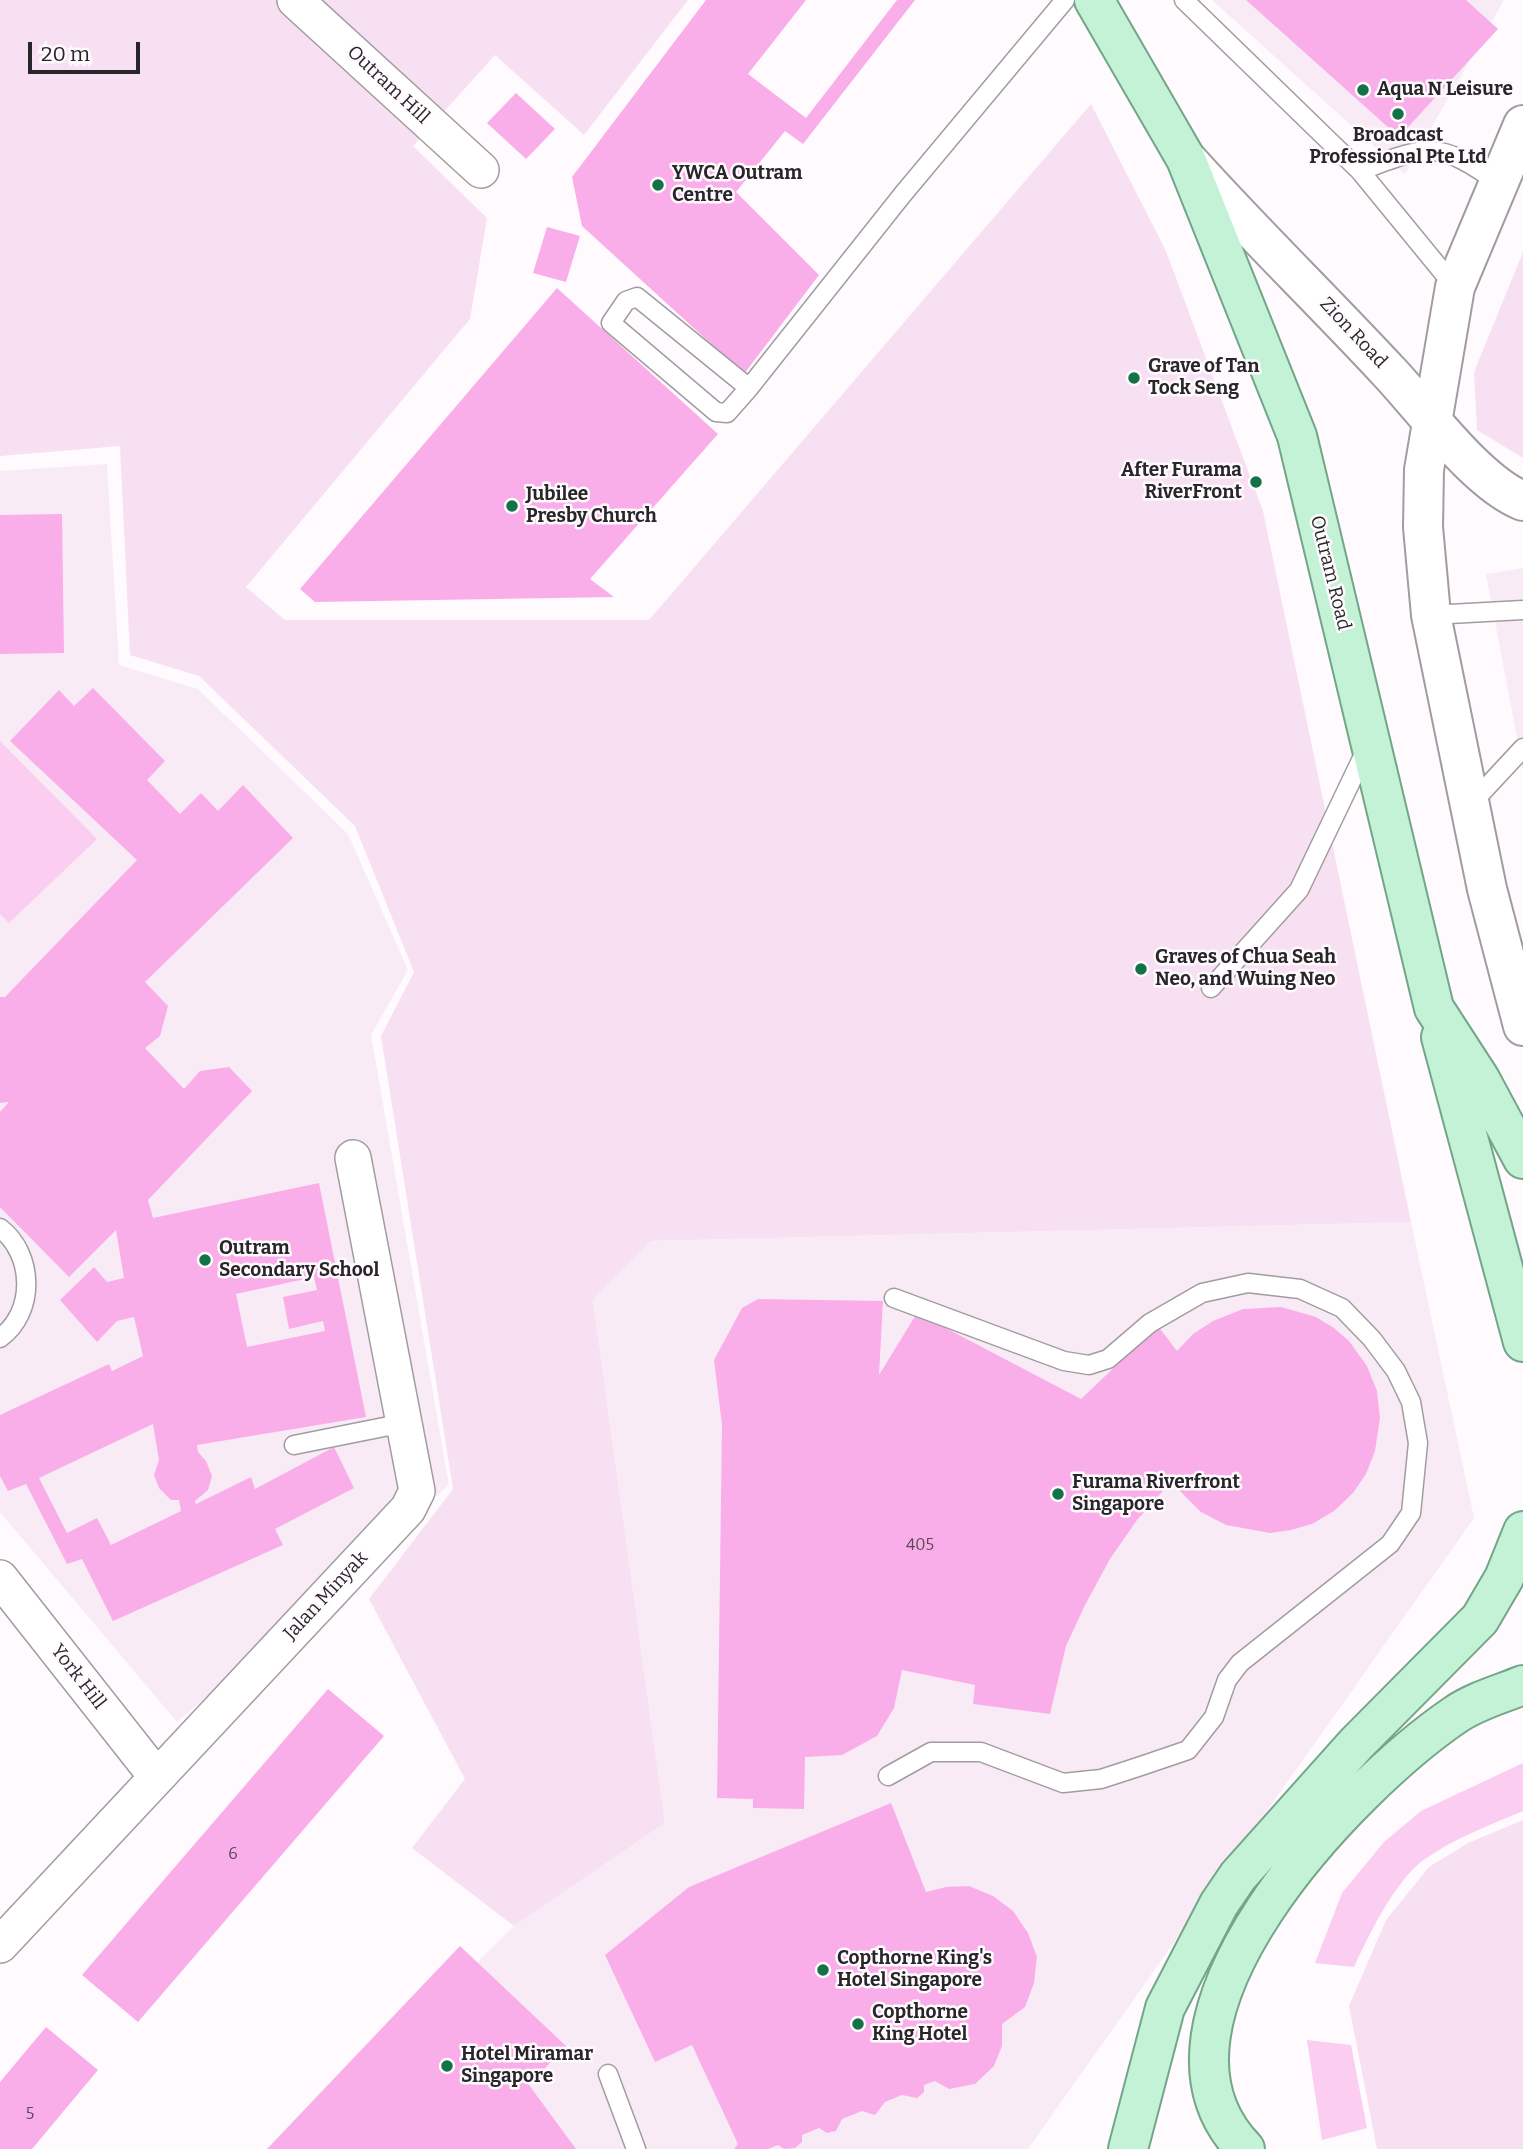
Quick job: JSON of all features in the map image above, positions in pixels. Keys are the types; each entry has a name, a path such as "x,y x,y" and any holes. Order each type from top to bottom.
{"main road":[{"name":"Outram Road","path":"1094,0 1186,159 1297,436 1434,1008 1480,1079 1523,1159"},
{"path":"1523,125 1455,287 1424,470 1423,527 1431,615 1501,950 1523,1026"},
{"name":"Zion Road","path":"1186,159 1251,231 1300,277 1478,470 1523,501"},
{"path":"1434,1008 1523,1342"},
{"path":"1128,2149 1165,2008 1204,1931 1238,1876 1356,1744 1480,1619 1504,1578 1523,1531"},
{"path":"1245,2149 1215,2102 1211,2075 1211,2034 1222,1989 1242,1944 1264,1907 1361,1795 1457,1713 1523,1685"},
{"path":"1204,1931 1242,1944"}],"street":[{"name":"Outram Hill","path":"295,0 481,170"},
{"name":"Jalan Minyak","path":"0,1945 408,1509 417,1491 353,1158"},
{"name":"York Hill","path":"0,1578 156,1776"}],"lane":[{"path":"749,388 637,297 626,301 611,323 716,412 727,413 749,388 903,194 1065,0"},
{"path":"1184,0 1360,170 1455,287"},
{"path":"1360,170 1406,153 1430,150 1450,152 1497,182"},
{"path":"1431,615 1523,610"},
{"path":"1212,988 1300,890 1371,741"},
{"path":"1470,804 1523,748"},
{"path":"0,1228 9,1235 23,1258 28,1283 22,1309 8,1332 0,1338"},
{"path":"888,1776 931,1752 981,1752 1063,1783 1101,1779 1188,1750 1214,1717 1227,1680 1240,1663 1390,1544 1411,1513 1418,1443 1412,1402 1396,1371 1372,1339 1342,1308 1300,1289 1248,1283 1202,1293 1150,1323 1108,1359 1089,1365 1064,1361 894,1298"},
{"path":"293,1445 404,1423"},
{"path":"608,2074 636,2149"}],"shaded area":[{"path":"0,0 688,0 584,135 495,55 413,146 487,218 470,319 246,587 285,620 649,620 1091,104 1166,251 1263,511 1411,1222 651,1241 593,1299 665,1823 514,1926 412,1848 465,1779 369,1599 453,1489 381,1036 414,972 355,826 199,676 130,655 120,446 0,456"},
{"path":"1212,0 1504,0 1405,174"},
{"path":"1523,252 1523,458 1477,430 1474,372"},
{"name":"Outram Secondary School","path":"107,464 119,665 198,689 348,834 408,970 371,1035 449,1485 177,1722 0,1512 0,471"},
{"path":"1523,568 1523,770 1486,574"},
{"path":"0,741 97,839 9,923 0,914"},
{"path":"1411,1222 1474,1518 1028,2149 288,2149 514,1926 665,1823 593,1298 651,1241"},
{"path":"1523,1763 1523,1811 1448,1845 1414,1868 1393,1894 1354,1967 1315,1963 1342,1893 1384,1842 1421,1811"},
{"path":"1523,1820 1523,2149 1377,2149 1349,2006 1386,1920 1429,1867 1468,1843"},
{"path":"1307,2040 1351,2045 1367,2128 1322,2140"}],"building":[{"name":"YWCA Outram Centre","path":"706,0 806,0 748,74 806,118 897,0 915,0 803,144 785,131 736,192 819,275 744,374 582,226 572,177"},
{"path":"1246,0 1466,0 1498,29 1399,137"},
{"path":"516,93 555,129 526,159 487,123"},
{"path":"547,227 580,236 566,282 533,273"},
{"name":"Jubilee Presby Church","path":"557,288 718,434 590,579 614,597 315,602 300,589"},
{"path":"62,514 64,653 0,654 0,515"},
{"path":"93,688 165,761 147,780 180,814 201,793 218,811 243,785 293,838 145,982 168,1006 160,1036 145,1048 184,1089 200,1071 229,1067 252,1091 148,1200 153,1218 319,1183 366,1417 197,1445 198,1452 206,1461 212,1476 208,1490 195,1501 196,1504 251,1477 255,1489 334,1447 354,1488 275,1529 283,1545 113,1621 82,1559 67,1564 26,1484 8,1491 0,1476 0,1415 109,1364 112,1371 143,1356 134,1317 117,1321 97,1342 60,1300 94,1267 107,1282 124,1278 116,1230 69,1277 0,1207 0,1112 9,1102 0,1103 0,997 5,997 137,860 10,741 59,690 74,706","holes":["314,1277 317,1290 283,1297 289,1329 323,1321 325,1331 247,1347 236,1294","153,1424 159,1460 154,1475 159,1488 171,1500 179,1500 181,1511 111,1545 97,1518 67,1533 39,1478"]},
{"name":"Furama Riverfront Singapore","path":"758,1299 883,1301 879,1375 917,1313 1081,1399 1158,1326 1177,1351 1193,1334 1213,1321 1243,1309 1281,1307 1316,1317 1334,1328 1349,1341 1367,1366 1377,1391 1380,1418 1375,1451 1366,1474 1353,1493 1334,1511 1312,1524 1291,1530 1270,1533 1226,1525 1201,1512 1171,1482 1137,1520 1110,1559 1085,1605 1066,1646 1050,1714 973,1704 975,1685 902,1670 894,1708 877,1736 842,1755 805,1757 804,1809 753,1808 753,1799 717,1798 722,1425 714,1360 742,1308"},
{"path":"328,1689 384,1736 138,2022 82,1975"},
{"name":"Copthorne King's Hotel Singapore","path":"891,1803 926,1892 946,1887 969,1886 993,1896 1013,1911 1028,1933 1037,1957 1034,1983 1025,2007 1002,2024 1002,2046 994,2066 975,2084 949,2089 935,2081 924,2085 924,2092 917,2098 902,2095 885,2102 875,2115 862,2111 842,2119 836,2131 827,2133 819,2128 802,2135 802,2142 795,2148 784,2149 778,2145 768,2149 734,2149 738,2144 692,2045 655,2062 605,1955 689,1887"},
{"name":"Hotel Miramar Singapore","path":"460,1946 566,2046 529,2085 576,2149 267,2149"},
{"path":"46,2027 98,2070 32,2149 0,2149 0,2082"}],"place":[{"name":"Aqua N Leisure","path":"1363,90"},
{"name":"Broadcast Professional Pte Ltd","path":"1398,114"},
{"name":"YWCA Outram Centre","path":"658,185"},
{"name":"Grave of Tan Tock Seng","path":"1134,378"},
{"name":"After Furama RiverFront","path":"1256,482"},
{"name":"Jubilee Presby Church","path":"512,506"},
{"name":"Graves of Chua Seah Neo, and Wuing Neo","path":"1141,969"},
{"name":"Outram Secondary School","path":"205,1260"},
{"name":"Furama Riverfront Singapore","path":"1058,1494"},
{"name":"Copthorne King's Hotel Singapore","path":"823,1970"},
{"name":"Copthorne King Hotel","path":"858,2024"},
{"name":"Hotel Miramar Singapore","path":"447,2066"}]}
